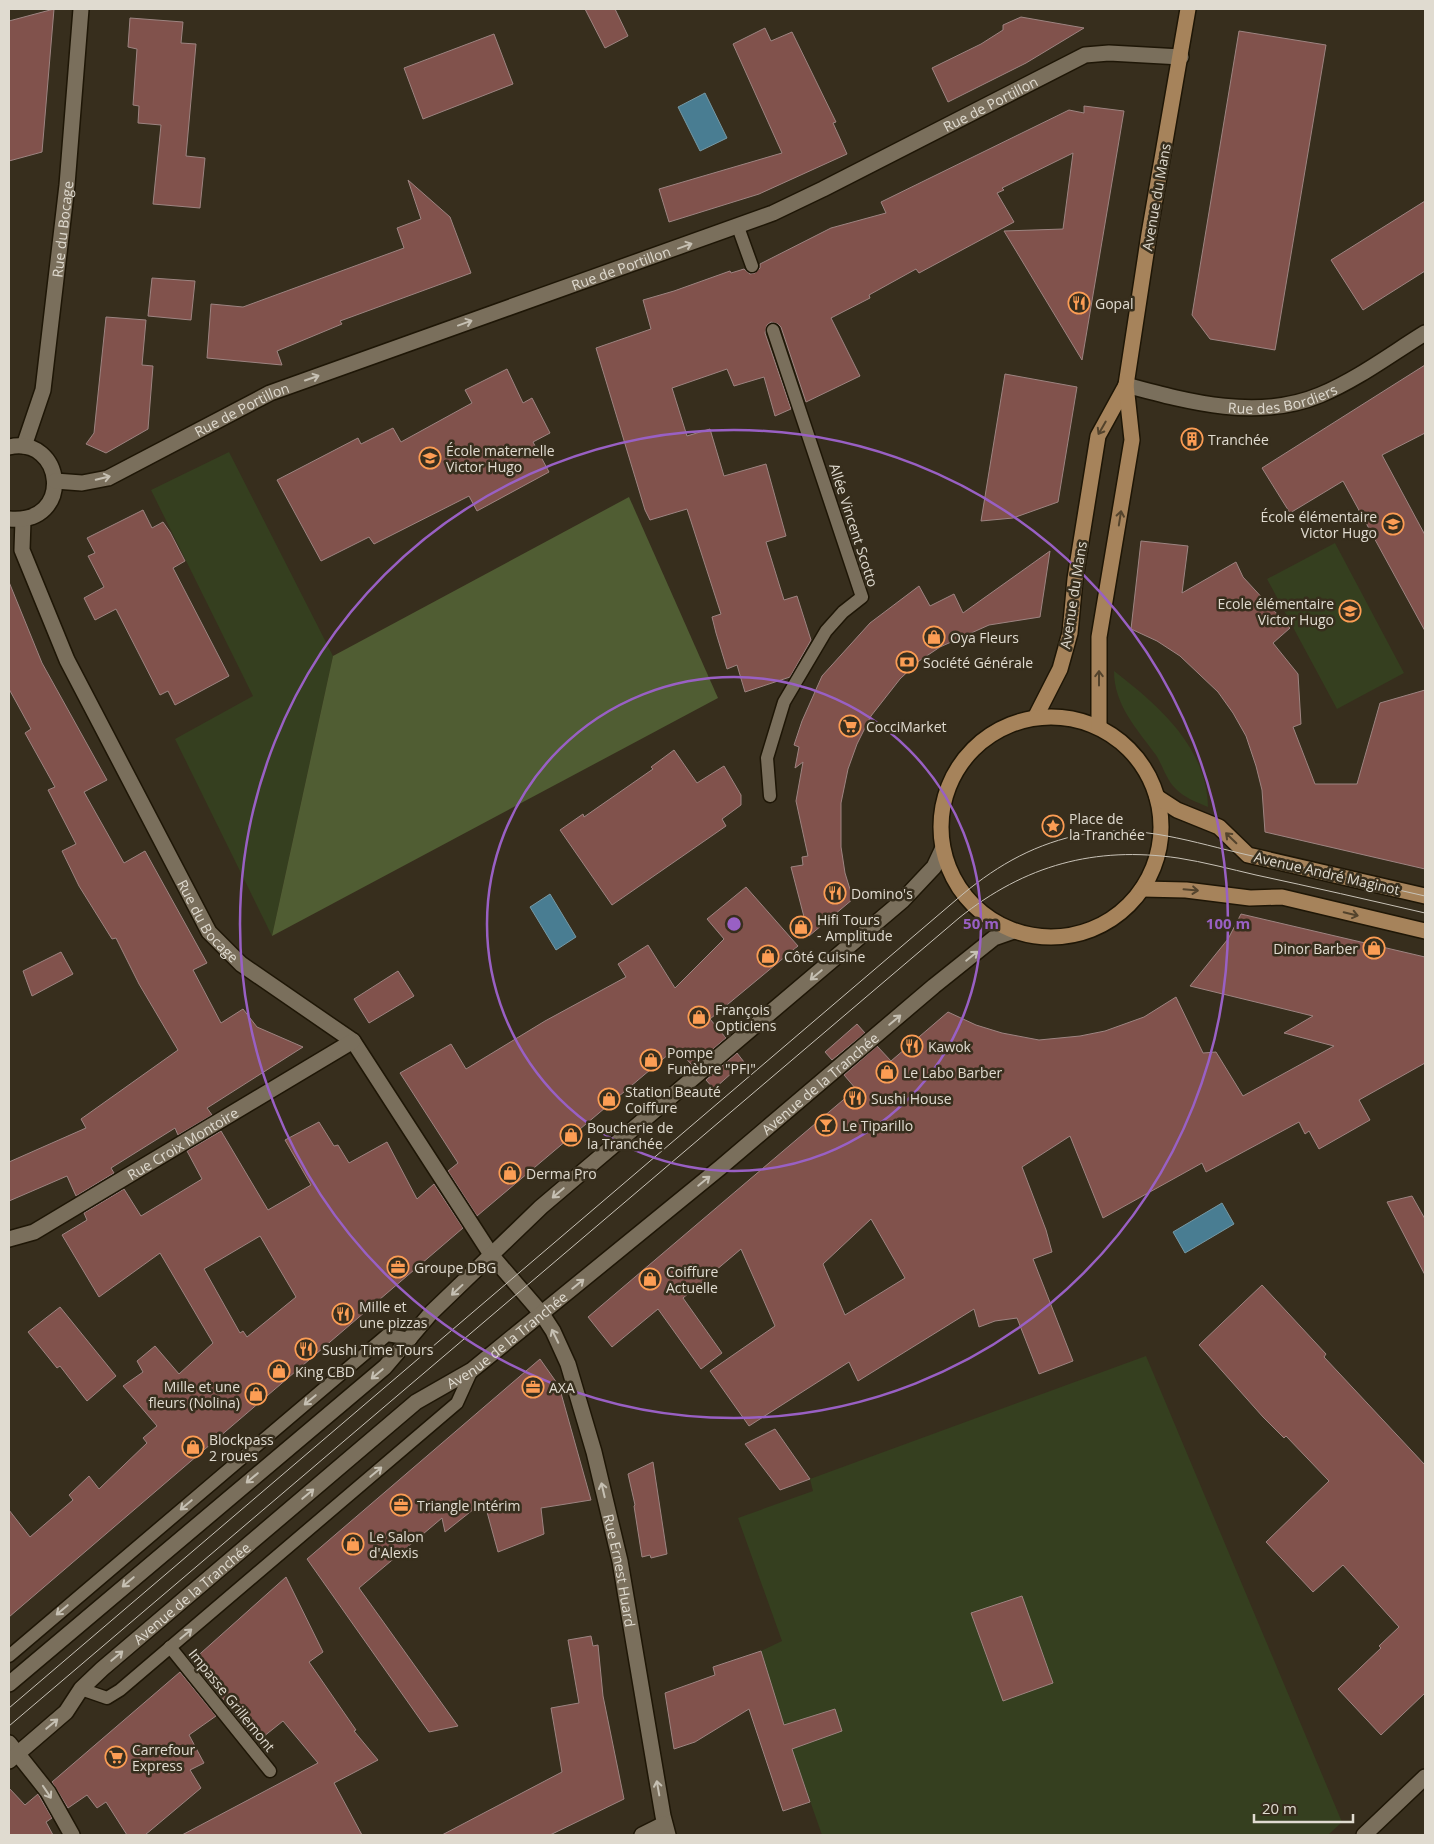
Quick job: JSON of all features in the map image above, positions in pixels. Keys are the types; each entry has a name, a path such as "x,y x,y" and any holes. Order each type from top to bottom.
{"main road":[{"name":"Avenue du Mans","path":"1099,727 1099,637 1132,440 1126,386 1149,234 1188,9"},
{"name":"Avenue du Mans","path":"1036,716 1060,669 1070,633 1075,579 1098,436 1126,386"},
{"path":"1036,716 1058,716 1079,720 1099,727 1115,736 1141,763 1157,797 1161,820 1160,844 1154,868 1142,889 1129,905 1113,918 1095,928 1075,935 1055,937 1034,936 1014,931 993,922 974,907 963,894 949,871 942,850 940,824 944,798 953,773 968,752 996,731 1011,723 1036,716"},
{"name":"Avenue André Maginot","path":"1157,797 1177,810 1219,827 1248,855 1425,896"},
{"path":"1142,889 1186,890 1250,898 1282,898 1425,931"}],"street":[{"name":"Rue du Bocage","path":"16,446 43,390 67,185 81,9"},
{"name":"Rue de Portillon","path":"55,481 82,482 108,478 270,393 738,227 824,189 1085,55 1108,53 1181,57"},
{"name":"Rue des Bordiers","path":"1126,386 1227,407 1262,408 1292,404 1320,395 1350,380 1425,333"},
{"path":"16,446 36,450 46,458 53,469 55,481 53,494 47,507 35,516 16,520"},
{"name":"Rue du Bocage","path":"16,520 22,550 67,660 210,932 241,964 353,1041 492,1256"},
{"path":"9,1684 385,1367 431,1313 542,1207 902,902 934,867 942,850"},
{"name":"Avenue de la Tranchée","path":"12,1752 66,1712 81,1689 102,1669 416,1402 472,1370 721,1167 934,986 994,938 1014,931"},
{"name":"Rue Croix Montoire","path":"9,1239 34,1232 353,1041"},
{"name":"Rue Ernest Huard","path":"492,1256 542,1314 553,1331 568,1364 594,1452 614,1534 666,1829"},
{"path":"12,1752 48,1792 72,1835"},
{"path":"1364,1835 1425,1777"},
{"path":"642,1835 666,1829"}],"lane":[{"path":"738,227 752,266"},
{"name":"Allée Vincent Scotto","path":"770,796 767,758 784,702 826,631 843,612 862,597 774,330"},
{"path":"9,1656 387,1335 411,1338"},
{"path":"81,1689 108,1698 457,1403 472,1370"},
{"name":"Impasse Grillemont","path":"170,1647 270,1771"}],"green space":[{"path":"229,452 333,656 272,936 175,739 253,696 151,490"},
{"path":"629,497 718,698 272,936 333,656"},
{"path":"1335,543 1404,673 1337,709 1267,579"},
{"path":"1114,671 1147,698 1177,729 1199,765 1205,785 1208,807 1182,794 1169,781 1156,755 1134,726 1122,706 1115,683"},
{"path":"1146,1356 1342,1822 1328,1835 822,1835 769,1684 770,1679 761,1651 782,1641 738,1518 813,1491 810,1479"}],"water":[{"path":"705,93 727,138 700,151 678,107"},
{"path":"550,894 576,937 556,950 530,907"},
{"path":"1222,1203 1234,1224 1185,1253 1173,1232"}],"building":[{"path":"54,9 42,152 9,161 9,21"},
{"path":"585,9 615,9 628,36 605,48"},
{"path":"1021,17 1084,28 1026,63 948,102 932,68 981,44 1003,30 1003,25"},
{"path":"130,18 183,22 181,43 196,44 186,156 205,158 200,208 153,204 161,125 138,123 139,106 133,105 137,49 128,47"},
{"path":"765,28 771,41 792,32 836,122 833,123 847,154 759,194 669,222 659,189 782,153 733,44"},
{"path":"1239,31 1326,45 1275,350 1210,339 1192,315"},
{"path":"494,34 513,84 423,119 404,68"},
{"path":"1084,106 1124,111 1082,360 1004,231 1063,229 1073,153 1002,188 1004,190 997,193 1014,222 919,273 916,269 869,295 870,298 831,318 860,376 806,402 781,327 771,322 767,325 765,333 791,409 775,416 764,377 734,386 727,369 672,388 687,436 710,429 724,476 766,464 786,536 766,542 784,600 797,596 811,640 790,677 745,692 737,665 727,669 712,617 721,614 687,509 650,520 645,510 596,348 651,329 643,300 730,271 731,273 744,269 750,274 755,273 760,268 760,264 831,228 886,213 881,202 1069,110 1084,113"},
{"path":"408,180 450,217 471,273 340,321 342,324 277,351 282,365 207,358 211,304 243,307 404,248 397,228 421,219"},
{"path":"1425,201 1425,271 1363,310 1331,260"},
{"path":"152,278 195,281 191,320 148,316"},
{"path":"106,317 146,320 142,365 153,366 148,429 106,453 86,444 94,433"},
{"name":"École élémentaire Victor Hugo","path":"1425,365 1425,433 1382,455 1425,535 1425,631 1343,481 1290,513 1262,468"},
{"name":"École maternelle Victor Hugo","path":"507,369 523,403 532,398 550,433 533,442 549,472 477,511 469,496 374,544 369,537 321,561 277,480 358,438 361,444 393,428 401,442 472,403 465,390"},
{"path":"1005,374 1077,387 1058,502 1013,518 981,521"},
{"path":"143,510 152,528 163,522 170,532 185,561 173,568 229,676 175,705 168,691 160,695 116,609 95,620 84,598 104,587 88,556 95,553 87,538"},
{"path":"1141,541 1188,546 1182,593 1236,562 1243,577 1290,628 1273,643 1298,674 1301,724 1293,727 1315,784 1357,784 1380,703 1425,690 1425,869 1265,832 1262,790 1256,766 1246,736 1233,713 1218,692 1180,656 1157,641 1131,629"},
{"path":"1050,551 1040,617 989,625 940,647 919,661 900,679 871,716 857,744 848,769 841,803 841,847 845,873 853,899 809,936 791,867 803,865 802,857 808,856 796,801 803,762 795,768 799,747 794,745 802,721 822,676 870,623 919,586 930,606 954,594 963,613"},
{"path":"9,582 42,663 107,780 84,792 124,863 145,851 207,963 193,970 221,1023 243,1009 257,1027 303,1047 207,1108 212,1115 178,1135 175,1128 111,1168 114,1173 76,1196 67,1176 9,1201 9,1162 86,1128 81,1119 178,1050 139,984 116,938 112,939 79,886 62,851 76,844 48,790 55,787 25,733 31,729 9,689"},
{"path":"674,750 697,783 724,766 741,795 741,805 722,819 726,826 612,905 560,830 583,814 584,817 653,769 651,767"},
{"path":"746,887 798,946 710,1019 726,1038 693,1066 676,1048 477,1216 448,1171 458,1163 400,1073 451,1044 466,1069 545,1021 626,977 618,964 648,945 675,988 724,939 707,919"},
{"path":"1241,914 1425,957 1425,1063 1359,1100 1370,1120 1319,1149 1309,1131 1305,1134 1299,1122 1206,1172 1202,1163 1103,1218 1070,1136 1022,1167 1046,1230 1052,1252 1033,1259 1073,1361 1039,1374 1017,1318 995,1321 979,1327 974,1309 858,1381 849,1362 749,1426 710,1371 775,1326 741,1249 683,1298 722,1353 701,1369 658,1309 612,1347 588,1317 856,1089 844,1075 877,1046 891,1061 948,1012 976,1025 1002,1033 1039,1040 1080,1036 1105,1031 1144,1017 1176,997 1203,1053 1216,1052 1243,1096 1334,1046 1284,1033 1313,1016 1190,986 1228,939","holes":["871,1219 905,1278 845,1315 823,1264"]},
{"path":"61,952 73,974 32,996 23,971"},
{"path":"398,971 414,996 369,1023 354,999"},
{"path":"857,1024 865,1033 832,1060 825,1052"},
{"path":"737,1053 744,1062 714,1089 706,1080"},
{"path":"319,1122 334,1146 338,1145 349,1163 387,1142 417,1199 434,1184 463,1228 9,1617 9,1510 30,1537 73,1500 69,1495 89,1476 99,1489 147,1443 143,1438 157,1426 123,1386 143,1372 137,1361 155,1346 179,1374 213,1343 160,1253 99,1297 62,1235 87,1220 84,1213 124,1189 141,1216 202,1179 187,1151 221,1131 268,1210 311,1185 285,1140","holes":["260,1236 296,1297 247,1337 243,1331 240,1333 204,1269"]},
{"path":"1412,1196 1425,1219 1425,1275 1387,1202"},
{"path":"1262,1285 1326,1354 1324,1357 1425,1465 1425,1693 1381,1735 1338,1689 1381,1648 1379,1646 1399,1627 1343,1565 1313,1592 1266,1542 1329,1481 1286,1436 1284,1438 1263,1417 1199,1345"},
{"path":"60,1307 116,1376 87,1401 60,1366 57,1368 28,1332"},
{"path":"540,1359 559,1386 591,1500 541,1508 544,1534 498,1552 484,1501 445,1532 442,1518 359,1588 458,1726 429,1732 307,1559"},
{"path":"775,1429 810,1479 780,1490 745,1444"},
{"path":"653,1462 667,1554 651,1558 650,1555 642,1557 635,1505 628,1474"},
{"path":"286,1577 323,1652 309,1662 356,1730 354,1731 378,1760 334,1783 362,1835 182,1835 318,1763 283,1721 258,1741 192,1661"},
{"path":"1022,1596 1053,1683 1003,1701 971,1613"},
{"path":"591,1636 593,1646 598,1645 603,1696 624,1799 550,1835 442,1835 562,1772 551,1708 579,1703 568,1640"},
{"path":"761,1651 784,1725 835,1709 842,1731 792,1749 810,1802 783,1811 749,1709 695,1742 674,1749 665,1693 715,1675 713,1667"},
{"path":"180,1672 216,1716 189,1735 204,1763 190,1770 201,1788 145,1835 127,1835 106,1802 97,1808 87,1795 68,1808 52,1782"},
{"path":"9,1788 25,1805 38,1794 52,1818 46,1822 53,1835 9,1835"}],"tram line":[{"path":"9,1708 963,894 1005,864 1035,849 1067,838 1104,831 1125,831 1187,840 1425,896"},
{"path":"9,1726 959,918 1009,885 1035,873 1062,864 1118,855 1147,855 1198,862 1425,913"}],"place":[{"name":"Gopal","path":"1079,303"},
{"name":"Tranchée","path":"1192,439"},
{"name":"École maternelle Victor Hugo","path":"430,458"},
{"name":"École élémentaire Victor Hugo","path":"1393,524"},
{"name":"Ecole élémentaire Victor Hugo","path":"1350,611"},
{"name":"Oya Fleurs","path":"934,637"},
{"name":"Société Générale","path":"907,662"},
{"name":"CocciMarket","path":"850,726"},
{"name":"Place de la Tranchée","path":"1053,826"},
{"name":"Domino's","path":"835,893"},
{"name":"Hifi Tours - Amplitude","path":"801,927"},
{"name":"Dinor Barber","path":"1374,948"},
{"name":"Côté Cuisine","path":"768,956"},
{"name":"François Opticiens","path":"699,1017"},
{"name":"Kawok","path":"912,1046"},
{"name":"Pompe Funèbre \"PFI\"","path":"651,1060"},
{"name":"Le Labo Barber","path":"887,1072"},
{"name":"Sushi House","path":"855,1098"},
{"name":"Station Beauté Coiffure","path":"609,1099"},
{"name":"Le Tiparillo","path":"826,1125"},
{"name":"Boucherie de la Tranchée","path":"571,1135"},
{"name":"Derma Pro","path":"510,1173"},
{"name":"Groupe DBG","path":"398,1267"},
{"name":"Coiffure Actuelle","path":"650,1279"},
{"name":"Mille et une pizzas","path":"343,1314"},
{"name":"Sushi Time Tours","path":"306,1349"},
{"name":"King CBD","path":"279,1371"},
{"name":"AXA","path":"533,1387"},
{"name":"Mille et une fleurs (Nolina)","path":"256,1394"},
{"name":"Blockpass 2 roues","path":"193,1447"},
{"name":"Triangle Intérim","path":"401,1505"},
{"name":"Le Salon d'Alexis","path":"353,1544"},
{"name":"Carrefour Express","path":"116,1757"}]}
